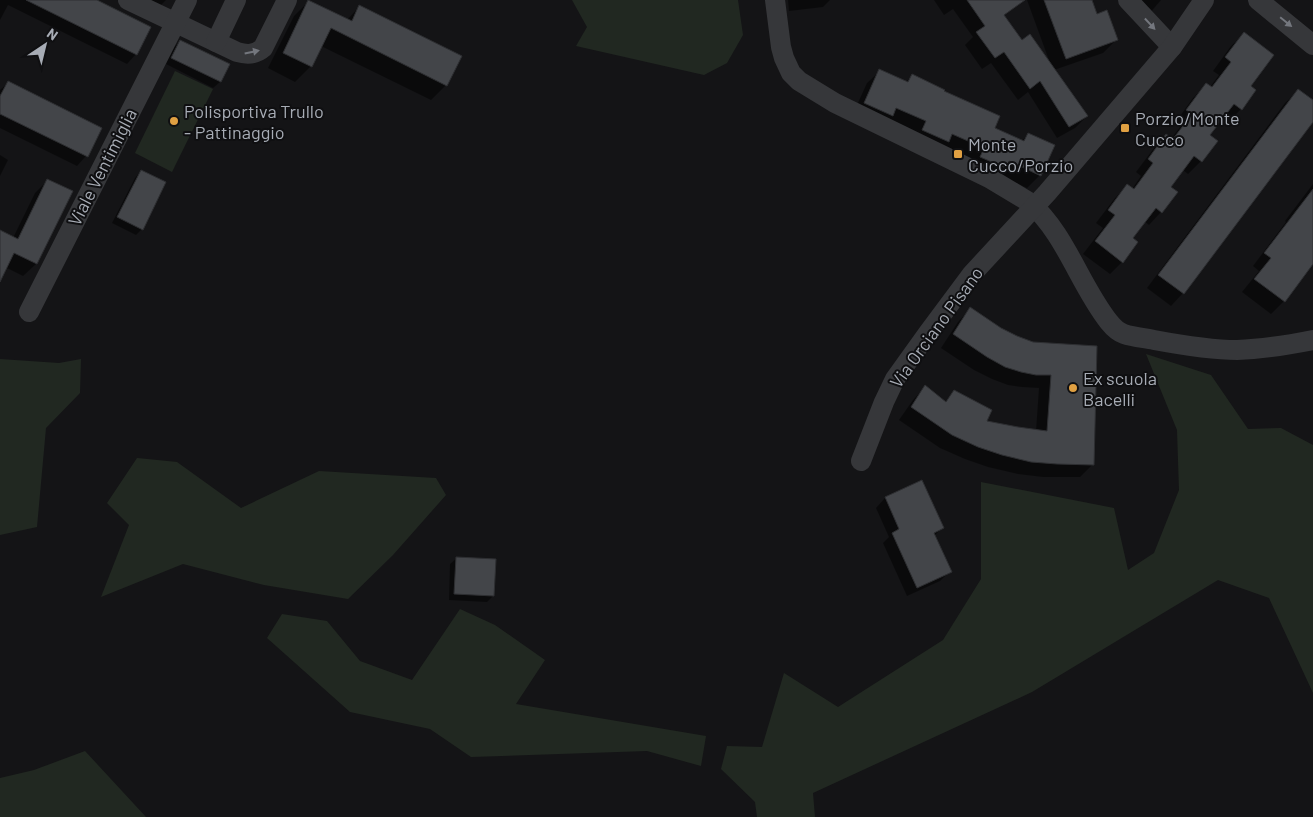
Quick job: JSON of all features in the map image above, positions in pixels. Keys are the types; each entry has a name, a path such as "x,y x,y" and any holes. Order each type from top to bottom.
{"street":[{"path":"128,0 243,54 257,53 263,48 287,0"},
{"name":"Viale Ventimiglia","path":"29,312 187,0"},
{"path":"216,42 236,0"},
{"path":"775,0 784,58 791,73 799,81 835,103 989,178 1034,207 1056,232 1104,316 1124,334 1166,342 1237,350 1313,340"},
{"path":"1128,0 1172,47"},
{"name":"Via Orciano Pisano","path":"861,461 895,379 928,333 972,274 1034,207 1172,47 1204,0"},
{"path":"1258,0 1313,45"}],"shaded area":[{"path":"572,0 738,0 743,35 727,63 704,75 576,46 587,27"},
{"name":"Polisportiva Trullo - Pattinaggio","path":"175,71 213,89 172,172 135,153"},
{"path":"1146,354 1211,375 1248,429 1281,428 1313,445 1313,693 1269,598 1218,580 1032,692 813,793 815,817 757,817 755,802 721,769 727,746 762,747 784,673 838,707 943,640 981,579 981,482 1114,508 1128,570 1154,553 1179,490 1177,430"},
{"path":"0,359 59,363 81,359 80,393 46,428 37,527 0,535"},
{"path":"137,458 177,462 241,508 319,471 436,478 446,495 393,555 348,599 264,585 183,564 101,597 129,525 107,503"},
{"path":"460,609 495,625 545,660 516,704 706,736 701,766 647,751 471,757 430,729 350,712 267,638 282,614 327,621 360,661 412,680"},
{"path":"85,751 146,817 0,817 0,778 34,770"}],"building":[{"path":"26,0 97,0 151,27 137,55"},
{"path":"308,0 352,21 359,5 462,56 447,86 331,28 312,67 283,53"},
{"path":"967,0 1025,0 1004,15 1022,40 1030,34 1088,116 1069,127 1040,81 1030,89 1004,52 995,58 976,32 985,26"},
{"path":"1044,0 1092,0 1097,14 1107,10 1118,40 1066,59"},
{"path":"1244,32 1274,55 1251,86 1256,90 1242,110 1234,104 1210,135 1218,141 1202,162 1194,156 1171,187 1178,192 1162,213 1156,208 1133,238 1138,242 1123,263 1095,241 1115,215 1108,210 1127,184 1134,189 1153,163 1148,159 1166,134 1173,139 1192,114 1186,110 1206,83 1212,87 1231,62 1225,57"},
{"path":"180,40 230,64 221,82 171,58"},
{"path":"879,69 908,82 912,74 944,91 1000,116 995,128 1024,141 1028,133 1055,145 1041,176 1009,161 1006,168 980,157 984,148 952,134 949,142 922,130 926,121 896,108 893,116 864,103"},
{"path":"8,81 102,128 88,157 0,114 0,96"},
{"path":"1298,89 1313,100 1313,122 1184,294 1158,275"},
{"path":"141,170 166,182 143,230 117,217"},
{"path":"47,179 73,191 37,264 14,253 0,282 0,230 18,239"},
{"path":"1313,189 1313,264 1285,302 1254,279 1271,258 1264,253"},
{"name":"Ex scuola Bacelli","path":"970,307 1001,328 1033,342 1097,346 1094,465 1031,462 1002,455 952,435 911,407 925,385 946,402 954,390 992,410 987,421 1047,431 1051,375 1036,375 1005,367 953,334"},
{"path":"922,480 944,528 934,533 952,572 917,588 892,533 899,529 885,497"},
{"path":"456,557 496,559 494,596 454,594"}],"place":[{"name":"Polisportiva Trullo - Pattinaggio","path":"174,121"},
{"name":"Porzio/Monte Cucco","path":"1125,128"},
{"name":"Monte Cucco/Porzio","path":"958,154"},
{"name":"Ex scuola Bacelli","path":"1073,388"}]}
